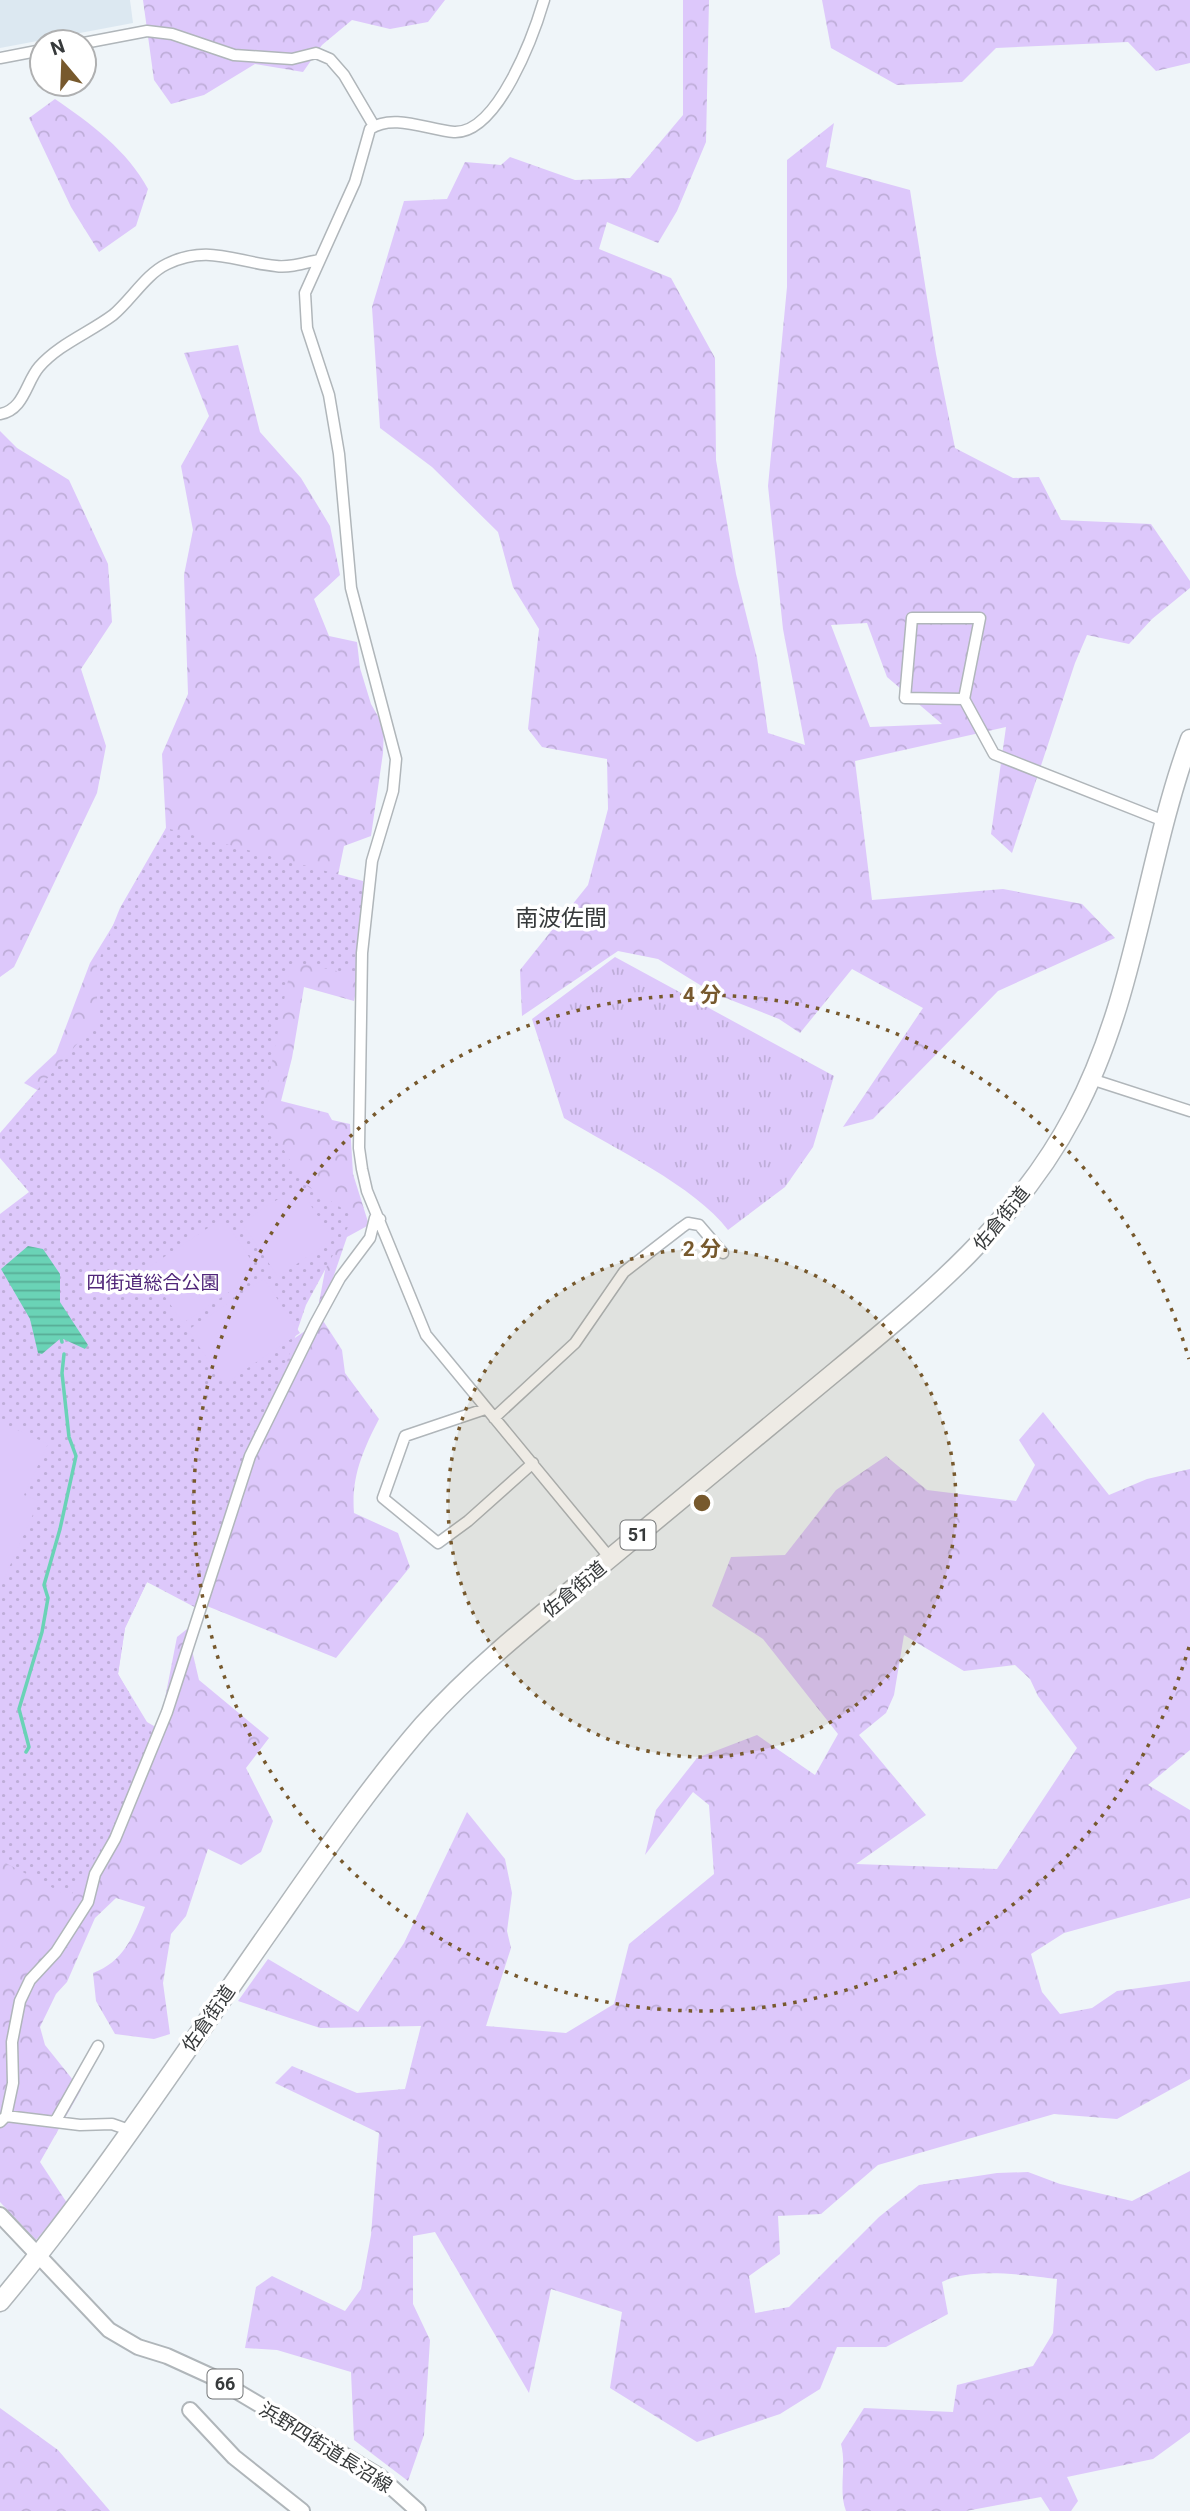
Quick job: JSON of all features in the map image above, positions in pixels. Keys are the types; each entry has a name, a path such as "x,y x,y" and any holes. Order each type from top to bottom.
{"highway":[{"name":"佐倉街道","path":"0,2302 129,2130 359,1806 424,1725 503,1647 919,1303 961,1265 1042,1167 1074,1115 1091,1079 1123,987 1164,821 1190,740"}],"main road":[{"name":"浜野四街道長沼線","path":"0,2215 109,2330 122,2339 213,2377 379,2476 418,2511"},
{"name":"66","path":"190,2410 234,2457 302,2511"}],"street":[{"path":"544,0 534,33 522,58 499,99 478,124 456,132 386,122 374,126 366,137 355,183 304,293 307,328 329,395 339,454 351,588 396,759 393,791 372,861 362,953 359,1148 367,1191 426,1335 610,1558"},
{"path":"98,40 147,31 172,34 234,55 292,59 316,53 330,59 344,75 374,126"},
{"path":"0,58 28,53"},
{"path":"0,414 23,398 37,369 58,349 113,315 163,266 180,258 205,254 226,255 278,267 318,260"},
{"path":"964,699 905,698 912,618 980,618 964,699 993,754 1164,821"},
{"path":"1091,1079 1190,1111"},
{"path":"129,2130 112,2124 3,2119 13,2083 12,2042 20,2001 30,1980 62,1942 88,1902 95,1874 114,1839 167,1712 250,1456 321,1312 340,1278 370,1238 375,1219 380,1219"},
{"path":"494,1418 575,1343 624,1272 681,1228 688,1223 699,1225 723,1253"},
{"path":"485,1409 405,1436 383,1498 438,1543 468,1521 533,1463"},
{"path":"55,2122 98,2046"}],"shaded area":[{"path":"0,0 130,0 133,23 98,30 28,28 28,43 0,48"},
{"path":"28,1246 43,1249 60,1274 60,1302 88,1345 85,1349 61,1338 42,1354 38,1353 30,1319 1,1269"}],"green space":[{"path":"143,0 445,0 428,22 390,29 352,20 322,45 303,72 255,64 204,95 171,104 154,80"},
{"path":"683,0 709,0 706,142 677,211 658,243 607,222 599,249 671,278 715,358 716,460 736,574 757,658 768,733 805,745 783,629 768,486 787,287 787,160 834,123 826,167 910,190 936,354 955,448 1013,478 1039,477 1061,520 1151,524 1190,581 1190,588 1152,619 1129,644 1087,635 1075,663 1012,853 991,834 1006,727 855,761 872,900 1003,889 1082,904 1115,938 998,991 873,1119 843,1127 923,1008 852,969 800,1033 779,1019 713,993 658,959 618,951 522,1016 520,970 588,885 608,809 607,759 542,747 528,729 539,629 513,587 498,532 432,467 380,428 372,307 404,201 447,199 465,162 501,165 510,157 575,180 630,178 683,115","holes":["867,623 887,677 942,724 870,727 831,625"]},
{"path":"822,0 1190,0 1190,63 1156,71 1128,42 996,48 962,82 897,85 831,48"},
{"path":"55,99 95,128 119,150 148,189 136,226 99,252 71,207 29,118"},
{"path":"238,345 260,432 301,478 330,526 340,575 314,599 329,636 357,642 360,668 371,704 384,727 371,836 344,846 337,880 359,976 354,1001 304,987 292,1058 281,1101 328,1113 332,1120 350,1124 353,1174 369,1225 347,1237 320,1316 342,1350 345,1373 379,1419 359,1464 354,1487 354,1513 398,1533 410,1567 336,1658 147,1582 125,1628 118,1674 147,1722 159,1729 177,1637 187,1629 199,1680 269,1738 246,1768 273,1821 261,1852 241,1865 208,1849 186,1916 171,1934 163,1983 170,2034 154,2039 115,2034 96,2001 93,1973 120,1955 132,1938 145,1907 116,1898 95,1918 67,1982 56,1994 40,2027 45,2045 81,2090 40,2162 67,2203 36,2240 0,2202 0,1595 211,1396 315,1324 336,1212 88,1117 24,1083 56,1053 90,963 154,858 166,828 162,754 188,694 184,575 193,530 181,466 209,416 184,353"},
{"path":"0,431 17,448 69,480 108,564 112,622 81,669 106,746 97,793 14,967 0,977"},
{"name":"四街道総合公園","path":"166,828 363,881 359,976 305,964 290,970 262,1113 304,1184 354,1216 306,1305 202,1611 147,1582 125,1628 118,1674 154,1737 121,1817 70,1897 0,1860 0,1214 29,1192 0,1158 0,1133 97,1021 97,965 120,908"},
{"path":"615,957 834,1076 813,1147 785,1187 728,1230 675,1183 564,1118 532,1019"},
{"path":"298,1186 333,1239 278,1277 242,1223"},
{"path":"223,1218 259,1272 183,1323 146,1269"},
{"path":"264,1279 300,1333 224,1384 188,1330"},
{"path":"1043,1412 1109,1495 1147,1479 1190,1469 1190,1750 1148,1785 1190,1810 1190,1898 1064,1933 1031,1954 1042,1992 1060,2014 1092,2008 1117,1991 1190,1981 1190,2079 1117,2119 1054,2114 878,2165 821,2214 778,2216 780,2254 749,2276 755,2313 789,2307 879,2217 919,2185 997,2173 1028,2172 1060,2184 1132,2201 1190,2171 1190,2432 1153,2459 1067,2477 1078,2501 1071,2511 1050,2511 1041,2497 966,2511 846,2511 841,2444 864,2408 953,2412 957,2385 1033,2366 1053,2333 1057,2279 983,2273 954,2277 942,2282 948,2314 886,2347 837,2347 820,2389 780,2414 697,2442 610,2388 622,2312 551,2289 529,2393 435,2232 413,2236 413,2304 430,2340 424,2435 408,2481 354,2440 351,2372 277,2350 245,2348 256,2287 272,2276 345,2311 361,2289 371,2235 379,2133 275,2083 292,2066 357,2093 405,2089 421,2026 320,2028 238,2001 268,1959 358,2012 404,1943 467,1812 505,1859 512,1893 507,1931 511,1948 486,2026 566,2033 614,2004 629,1944 714,1874 709,1805 693,1792 645,1855 656,1810 697,1758 757,1735 815,1775 838,1734 763,1639 712,1606 731,1557 785,1555 836,1490 886,1456 927,1490 1016,1501 1035,1465 1019,1440","holes":["904,1635 964,1671 1015,1665 1030,1679 1038,1696 1077,1748 997,1869 856,1864 926,1815 859,1735 886,1713 894,1695"]},
{"path":"0,1422 48,1444 24,1495 39,1501 3,1581 0,1580"},
{"path":"0,2408 58,2450 110,2511 0,2511"}],"waterway":[{"path":"61,1338 62,1342"},
{"path":"26,1752 29,1747 19,1709 42,1632 48,1598 44,1585 76,1456 69,1437 62,1373 64,1354"}],"district":[{"name":"南波佐間","path":"561,918"}]}
